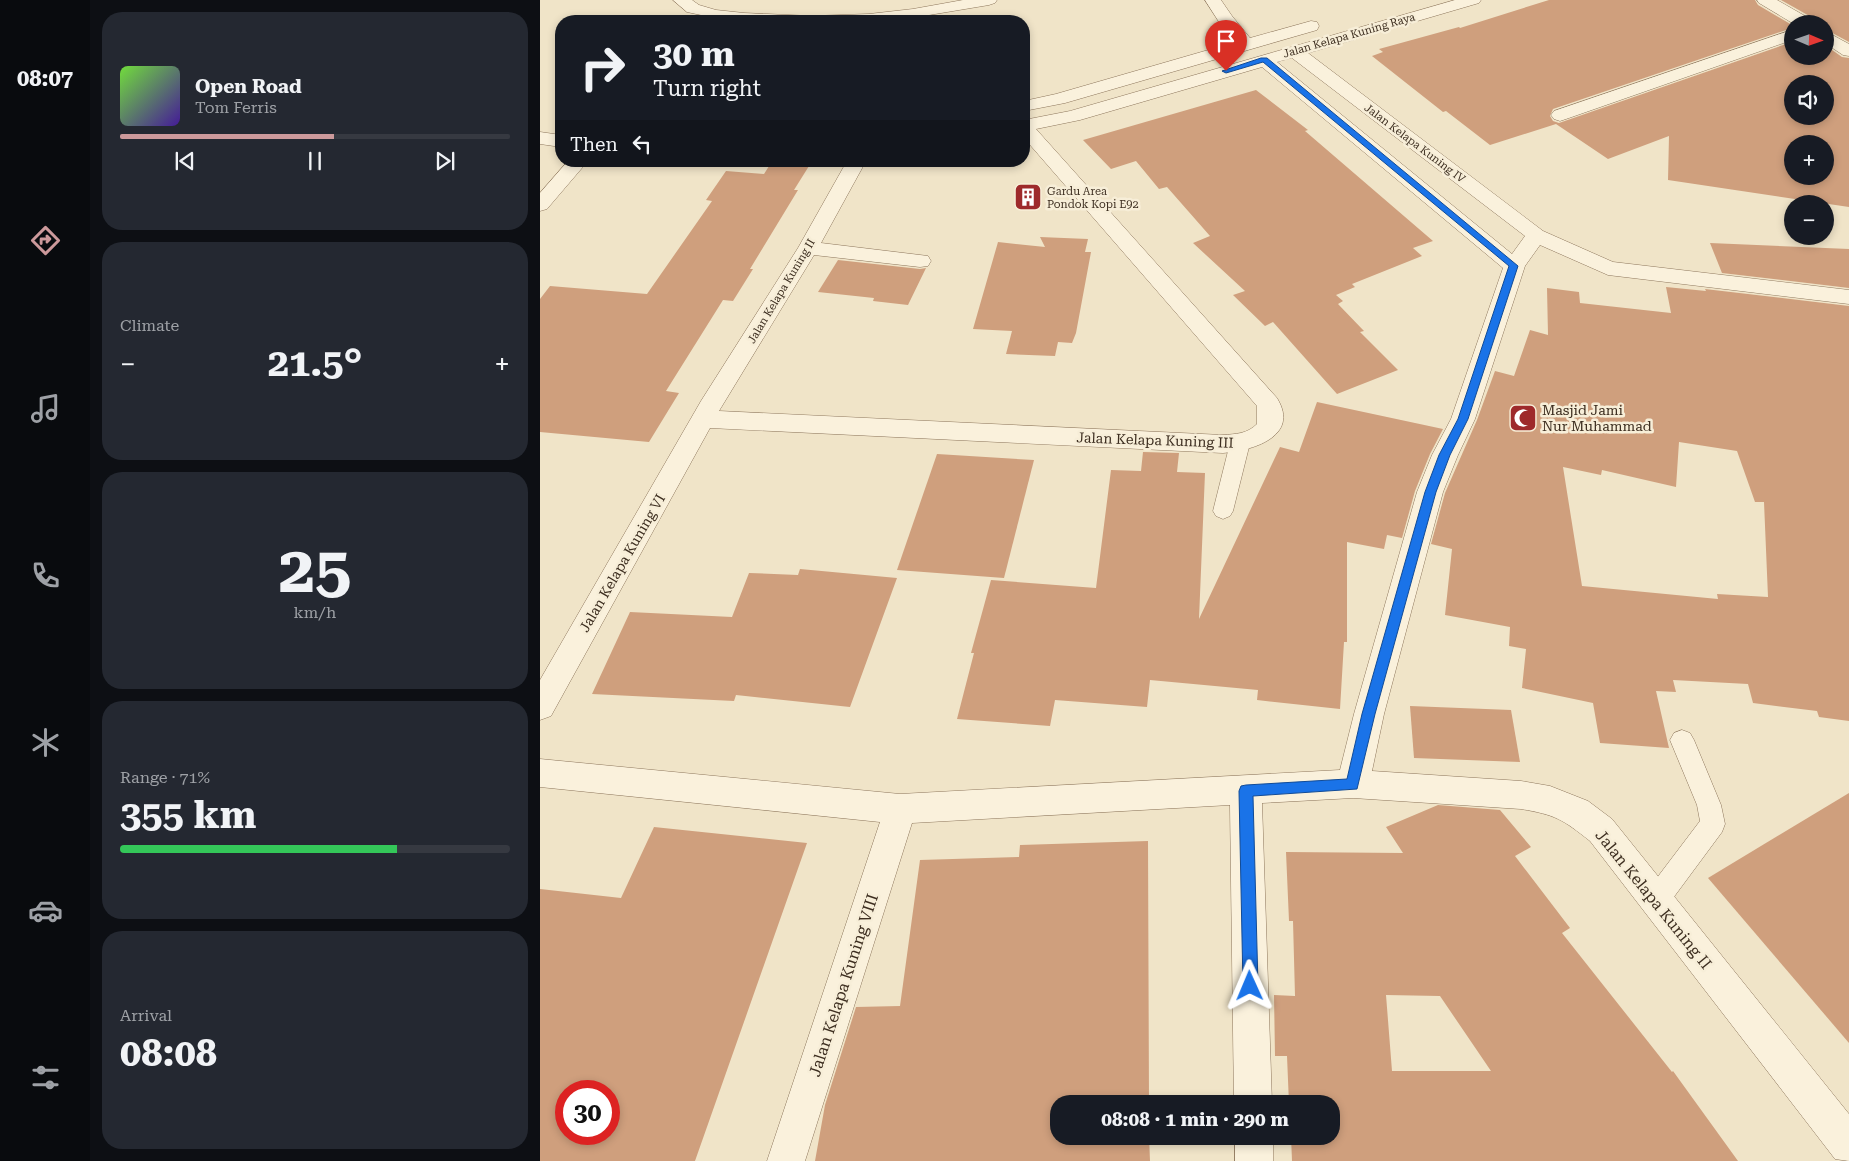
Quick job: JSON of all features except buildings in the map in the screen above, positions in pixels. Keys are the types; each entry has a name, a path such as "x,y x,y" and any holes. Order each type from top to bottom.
{"street":[{"path":"681,0 685,6 697,12 716,15"},
{"path":"899,15 989,0"},
{"path":"1213,0 1225,19 1246,44"},
{"name":"Jalan Kelapa Kuning Raya","path":"1030,125 1073,116 1473,0"},
{"path":"1766,0 1791,15"},
{"name":"Jalan Kelapa Kuning Raya","path":"1030,105 1060,99 1330,21"},
{"path":"1560,115 1784,38"},
{"path":"1834,42 1849,51"},
{"name":"Jalan Kelapa Kuning IV","path":"1294,51 1536,235 1608,268 1849,297"},
{"path":"1264,60 1514,266"},
{"name":"Jalan Kelapa Kuning III","path":"704,419 1240,443 1253,440 1262,434 1270,426 1272,414 1269,404 1030,133"},
{"path":"540,138 555,140"},
{"path":"540,205 574,167"},
{"name":"Jalan Kelapa Kuning II","path":"704,419 713,401 808,248 854,167"},
{"path":"1352,784 1369,714 1430,492 1445,455 1463,419 1514,266 1536,235"},
{"path":"808,248 920,261"},
{"name":"Jalan Kelapa Kuning VI","path":"540,707 704,419"},
{"name":"Jalan Kelapa Kuning II","path":"540,773 900,809 1352,784 1521,795 1550,800 1577,811 1601,830 1849,1145"},
{"path":"1246,791 1253,1095"},
{"name":"Jalan Kelapa Kuning VIII","path":"786,1161 900,809"},
{"path":"1254,1145 1254,1161"}],"lane":[{"path":"1223,511 1240,443"},
{"path":"1656,900 1714,824 1709,804 1682,740"}],"place":[{"name":"Gardu Area Pondok Kopi E92","path":"1028,197"},
{"name":"Masjid Jami Nur Muhammad","path":"1523,418"}],"route":[{"path":"1226,71 1264,60 1514,266 1463,419 1445,455 1430,492 1369,714 1352,784 1246,791 1250,986"}]}
